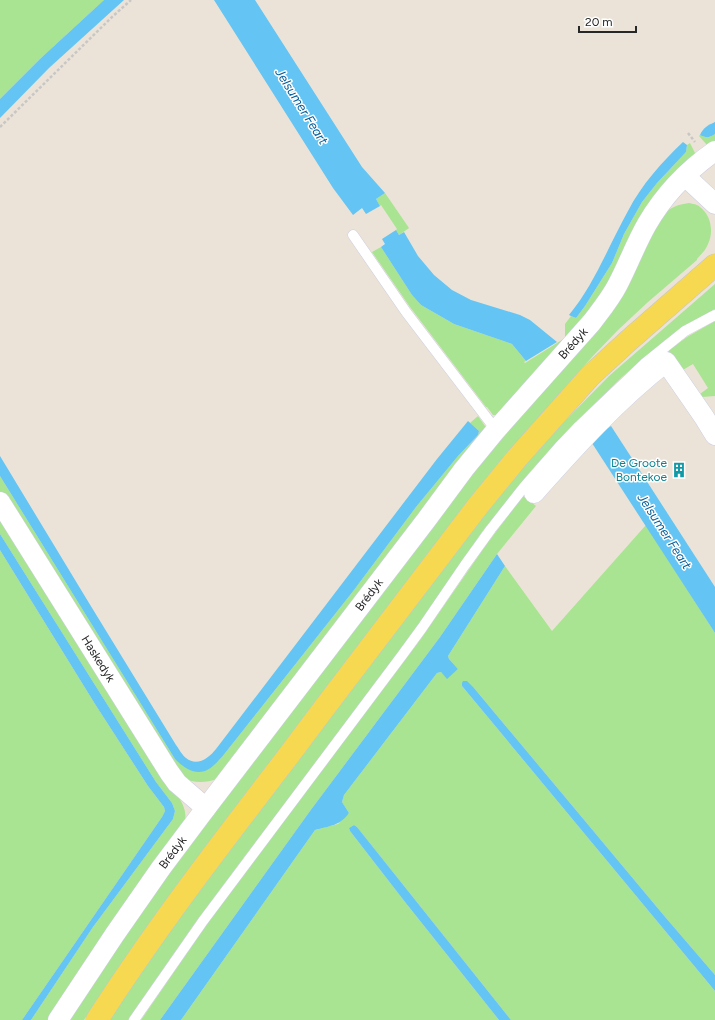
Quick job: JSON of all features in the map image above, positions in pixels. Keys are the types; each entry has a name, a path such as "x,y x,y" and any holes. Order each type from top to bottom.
{"main road":[{"path":"97,1020 172,910 472,513 517,458 590,376 715,264"}],"street":[{"name":"Brédyk","path":"58,1020 114,934 161,868 464,469 496,430 592,322 605,305 618,284 647,224 660,204 685,176 715,150"},
{"path":"685,176 715,204"},
{"path":"534,493 579,443 636,385 666,362 710,412 715,435"},
{"name":"Haskedyk","path":"0,502 169,772 177,783 206,808"}],"lane":[{"path":"354,234 406,312 496,430"},
{"path":"134,1020 203,921 403,654 490,530 524,487 579,426 644,364 685,331 715,315"}],"path":[{"path":"0,127 131,0"},
{"path":"688,133 694,140"}],"green space":[{"path":"0,0 104,0 41,58 0,99"},
{"path":"715,134 715,143 707,145 699,136 708,137"},
{"path":"690,143 695,153 695,158 606,292 499,415 493,415 486,407 410,307 372,252 381,247 412,295 421,305 454,324 512,344 526,361 524,362 525,363 565,338 565,324 571,316 576,318 585,306 612,263 624,234 642,202 657,183 686,152 687,145"},
{"path":"385,193 409,228 399,235 396,230 397,229 376,199"},
{"path":"689,203 695,204 704,210 709,219 711,234 705,250 697,260 618,330 592,357 502,459 464,506 84,1020 65,1020 120,938 662,216 675,206"},
{"path":"715,284 715,309 682,328 664,341 622,377 581,417 530,472 482,532 384,673 193,926 128,1020 109,1020 196,895 479,522 521,469 557,429 609,376"},
{"path":"715,321 715,396 702,397 700,394 708,388 693,364 681,371 668,351 687,337"},
{"path":"478,416 485,426 485,434 217,779 208,781 195,782 182,778 0,492 0,476 175,759 208,769 222,757 354,590 416,507 458,456 478,435 479,431 470,423"},
{"path":"523,496 536,506 497,554 440,637 310,811 160,1020 141,1020 209,921 420,640 486,545"},
{"path":"0,513 176,792 185,812 184,826 49,1020 31,1020 93,927 173,819 175,811 172,803 156,782 0,534"},
{"path":"646,525 715,633 715,975 474,688 462,686 715,991 715,1020 511,1020 354,825 349,828 350,831 499,1020 181,1020 315,830 338,824 349,813 342,802 344,795 437,673 441,672 447,678 458,669 448,656 505,566 552,631"},
{"path":"0,550 95,704 148,786 164,807 165,811 22,1020 0,1020"}],"water":[{"path":"104,0 124,0 49,68 0,118 0,99 41,58"},
{"name":"Jelsumer Feart","path":"214,0 255,0 362,167 385,193 376,199 380,206 366,214 362,208 353,215 333,188"},
{"path":"715,122 715,134 708,137 700,135 706,127"},
{"path":"683,142 687,145 686,152 657,183 642,202 624,234 612,263 585,306 576,318 569,315 594,278 634,201 660,166"},
{"path":"396,230 399,235 404,232 418,256 434,275 452,290 471,300 520,315 530,320 557,342 526,361 512,344 454,324 421,305 412,295 381,247 385,244 382,239"},
{"path":"468,421 479,431 478,435 458,456 416,507 354,590 222,757 203,772 190,770 175,759 0,476 0,456 176,745 186,758 194,762 206,758 216,749 437,459"},
{"name":"Jelsumer Feart","path":"611,426 715,587 715,633 590,440"},
{"path":"0,534 156,782 172,803 175,811 173,819 93,927 31,1020 22,1020 165,811 164,807 148,786 95,704 0,550"},
{"path":"497,554 505,566 448,656 458,669 447,679 441,672 437,673 344,795 342,802 349,813 342,821 338,823 315,830 181,1020 160,1020 310,811 440,637"},
{"path":"463,681 467,681 474,688 715,975 715,991 462,686"},
{"path":"354,825 511,1020 499,1020 350,831 349,828"}],"place":[{"name":"De Groote Bontekoe","path":"679,470"}]}
